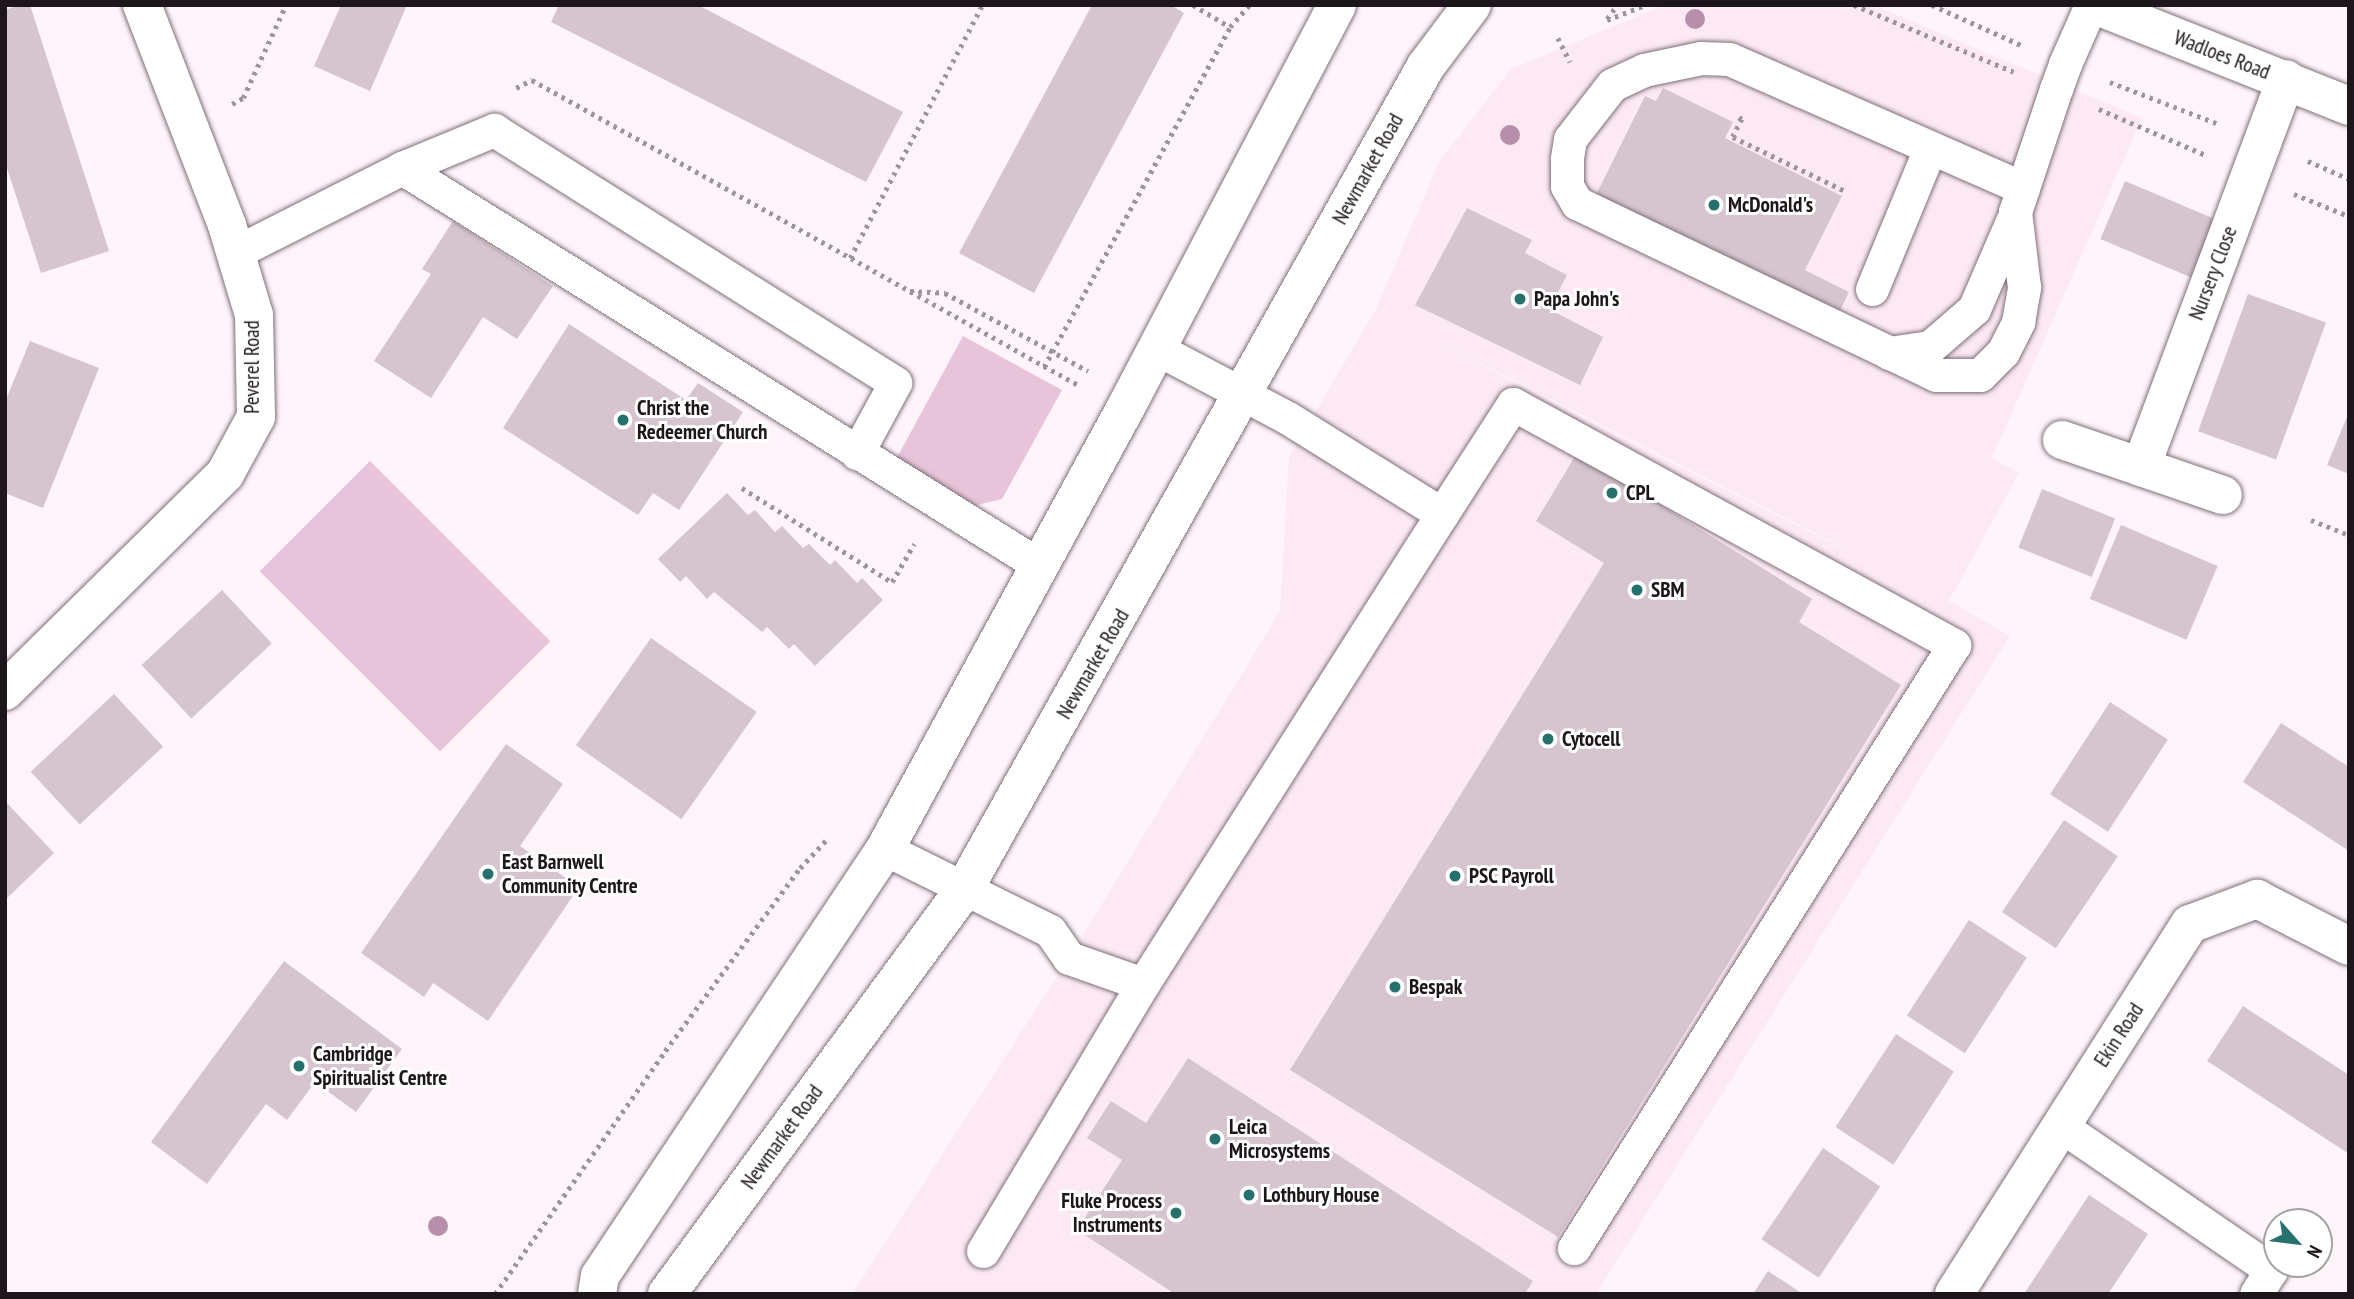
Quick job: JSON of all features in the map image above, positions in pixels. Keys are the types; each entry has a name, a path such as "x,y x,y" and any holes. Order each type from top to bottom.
{"main road":[{"name":"Peverel Road","path":"5,691 225,474 256,416 254,315 236,252 142,5"},
{"path":"597,1294 607,1265 885,849 1157,349 1337,5"},
{"name":"Newmarket Road","path":"667,1294 963,891 1244,395 1426,66 1472,5"},
{"name":"Wadloes Road","path":"2093,5 2349,106"},
{"name":"Nursery Close","path":"2141,467 2286,79"},
{"path":"2062,440 2223,495"},
{"name":"Ekin Road","path":"1954,1294 2190,924 2257,899 2349,947"}],"lane":[{"path":"1889,353 1930,347 1975,309 2004,249 2065,64 2093,5"},
{"path":"1701,58 1729,59 1930,148 2019,200 2024,287 2018,321 2003,352 1980,376 1958,378 1936,375 1577,203 1567,186 1570,139 1612,85 1644,70 1701,58"},
{"path":"236,252 402,168 494,130 895,383 857,453"},
{"path":"1872,289 1930,148"},
{"path":"402,168 1039,565"},
{"path":"1157,349 1244,395 1442,514"},
{"path":"984,1251 1143,984 1513,404 1954,645 1574,1248"},
{"path":"885,849 963,891 1050,931 1069,958 1143,984"},
{"path":"2061,1126 2271,1270 2256,1294"}],"path":[{"path":"188,124 243,98 286,5"},
{"path":"849,258 982,5"},
{"path":"1193,5 1230,27"},
{"path":"1044,367 1230,27 1249,5"},
{"path":"1617,5 1607,20 1645,5"},
{"path":"1932,5 2065,64 2262,141 2349,179"},
{"path":"1094,393 909,291 944,293 1101,377"},
{"path":"742,488 892,582 919,536"},
{"path":"2311,520 2349,536"},
{"path":"495,1294 673,1040 800,869 833,832"}],"shaded area":[{"path":"1665,5 1873,5 2142,118 1992,458 2019,473 1949,601 2010,636 1596,1294 852,1294 1069,958 1280,611 1289,457 1376,309 1440,160 1511,69","holes":["1435,340 1844,548 1583,418"]},
{"path":"963,336 1062,390 1002,499 964,508 894,463"},
{"path":"370,461 550,641 440,752 260,571"}],"building":[{"path":"30,5 109,251 41,273 5,162 5,10"},
{"path":"341,5 407,5 370,91 314,66"},
{"path":"559,5 698,5 903,112 866,182 551,22"},
{"path":"1092,5 1171,5 1184,13 1034,293 959,253"},
{"name":"McDonald's","path":"1663,88 1733,122 1725,138 1842,196 1805,270 1849,292 1829,334 1587,213 1645,96 1656,101"},
{"path":"2125,181 2215,219 2191,277 2100,239"},
{"path":"1467,208 1532,240 1525,253 1567,275 1549,309 1603,337 1580,385 1415,305"},
{"path":"453,221 553,286 517,339 483,317 431,398 374,361 431,274 422,269"},
{"path":"2248,294 2326,322 2276,460 2198,431"},
{"name":"Christ the Redeemer Church","path":"569,324 686,400 698,383 743,412 679,510 653,493 638,515 503,428"},
{"path":"30,341 99,368 43,508 5,493 5,402"},
{"path":"2349,412 2349,474 2327,465"},
{"path":"1577,453 1812,599 1799,622 1901,685 1558,1237 1290,1070 1604,563 1536,521"},
{"path":"2042,489 2115,519 2092,577 2018,547"},
{"path":"727,493 748,515 755,510 775,532 782,526 803,548 809,544 830,565 835,560 857,583 862,578 883,600 815,666 794,644 789,649 767,627 762,632 714,592 707,599 686,576 680,582 658,559"},
{"path":"2121,525 2218,566 2186,640 2090,599"},
{"path":"222,590 272,643 191,718 142,665"},
{"path":"651,638 757,712 682,819 576,745"},
{"path":"114,694 163,747 80,824 31,772"},
{"path":"2110,702 2168,740 2108,832 2050,794"},
{"path":"2281,723 2349,767 2349,851 2243,782"},
{"name":"East Barnwell Community Centre","path":"506,744 563,784 520,846 579,887 488,1021 433,983 424,997 361,953"},
{"path":"5,801 54,853 5,900"},
{"path":"2064,820 2118,856 2056,948 2002,912"},
{"path":"1969,920 2027,958 1965,1053 1907,1016"},
{"name":"Cambridge Spiritualist Centre","path":"284,961 402,1049 356,1112 315,1082 287,1120 266,1104 207,1184 151,1142"},
{"path":"2243,1006 2349,1075 2349,1154 2207,1061"},
{"path":"1896,1034 1954,1072 1893,1165 1836,1127"},
{"name":"Lothbury House","path":"1188,1058 1533,1281 1525,1294 1175,1294 1077,1230 1122,1160 1087,1138 1111,1101 1146,1123"},
{"path":"1823,1148 1880,1187 1819,1278 1761,1239"},
{"path":"2089,1195 2148,1234 2108,1294 2024,1294"},
{"path":"1768,1271 1803,1294 1753,1294"}],"place":[{"name":"McDonald's","path":"1714,205"},
{"name":"Papa John's","path":"1520,299"},
{"name":"Christ the Redeemer Church","path":"623,420"},
{"name":"CPL","path":"1612,493"},
{"name":"SBM","path":"1637,590"},
{"name":"Cytocell","path":"1548,739"},
{"name":"East Barnwell Community Centre","path":"488,874"},
{"name":"PSC Payroll","path":"1455,876"},
{"name":"Bespak","path":"1395,987"},
{"name":"Cambridge Spiritualist Centre","path":"299,1066"},
{"name":"Leica Microsystems","path":"1215,1139"},
{"name":"Lothbury House","path":"1249,1195"},
{"name":"Fluke Process Instruments","path":"1176,1213"}]}
